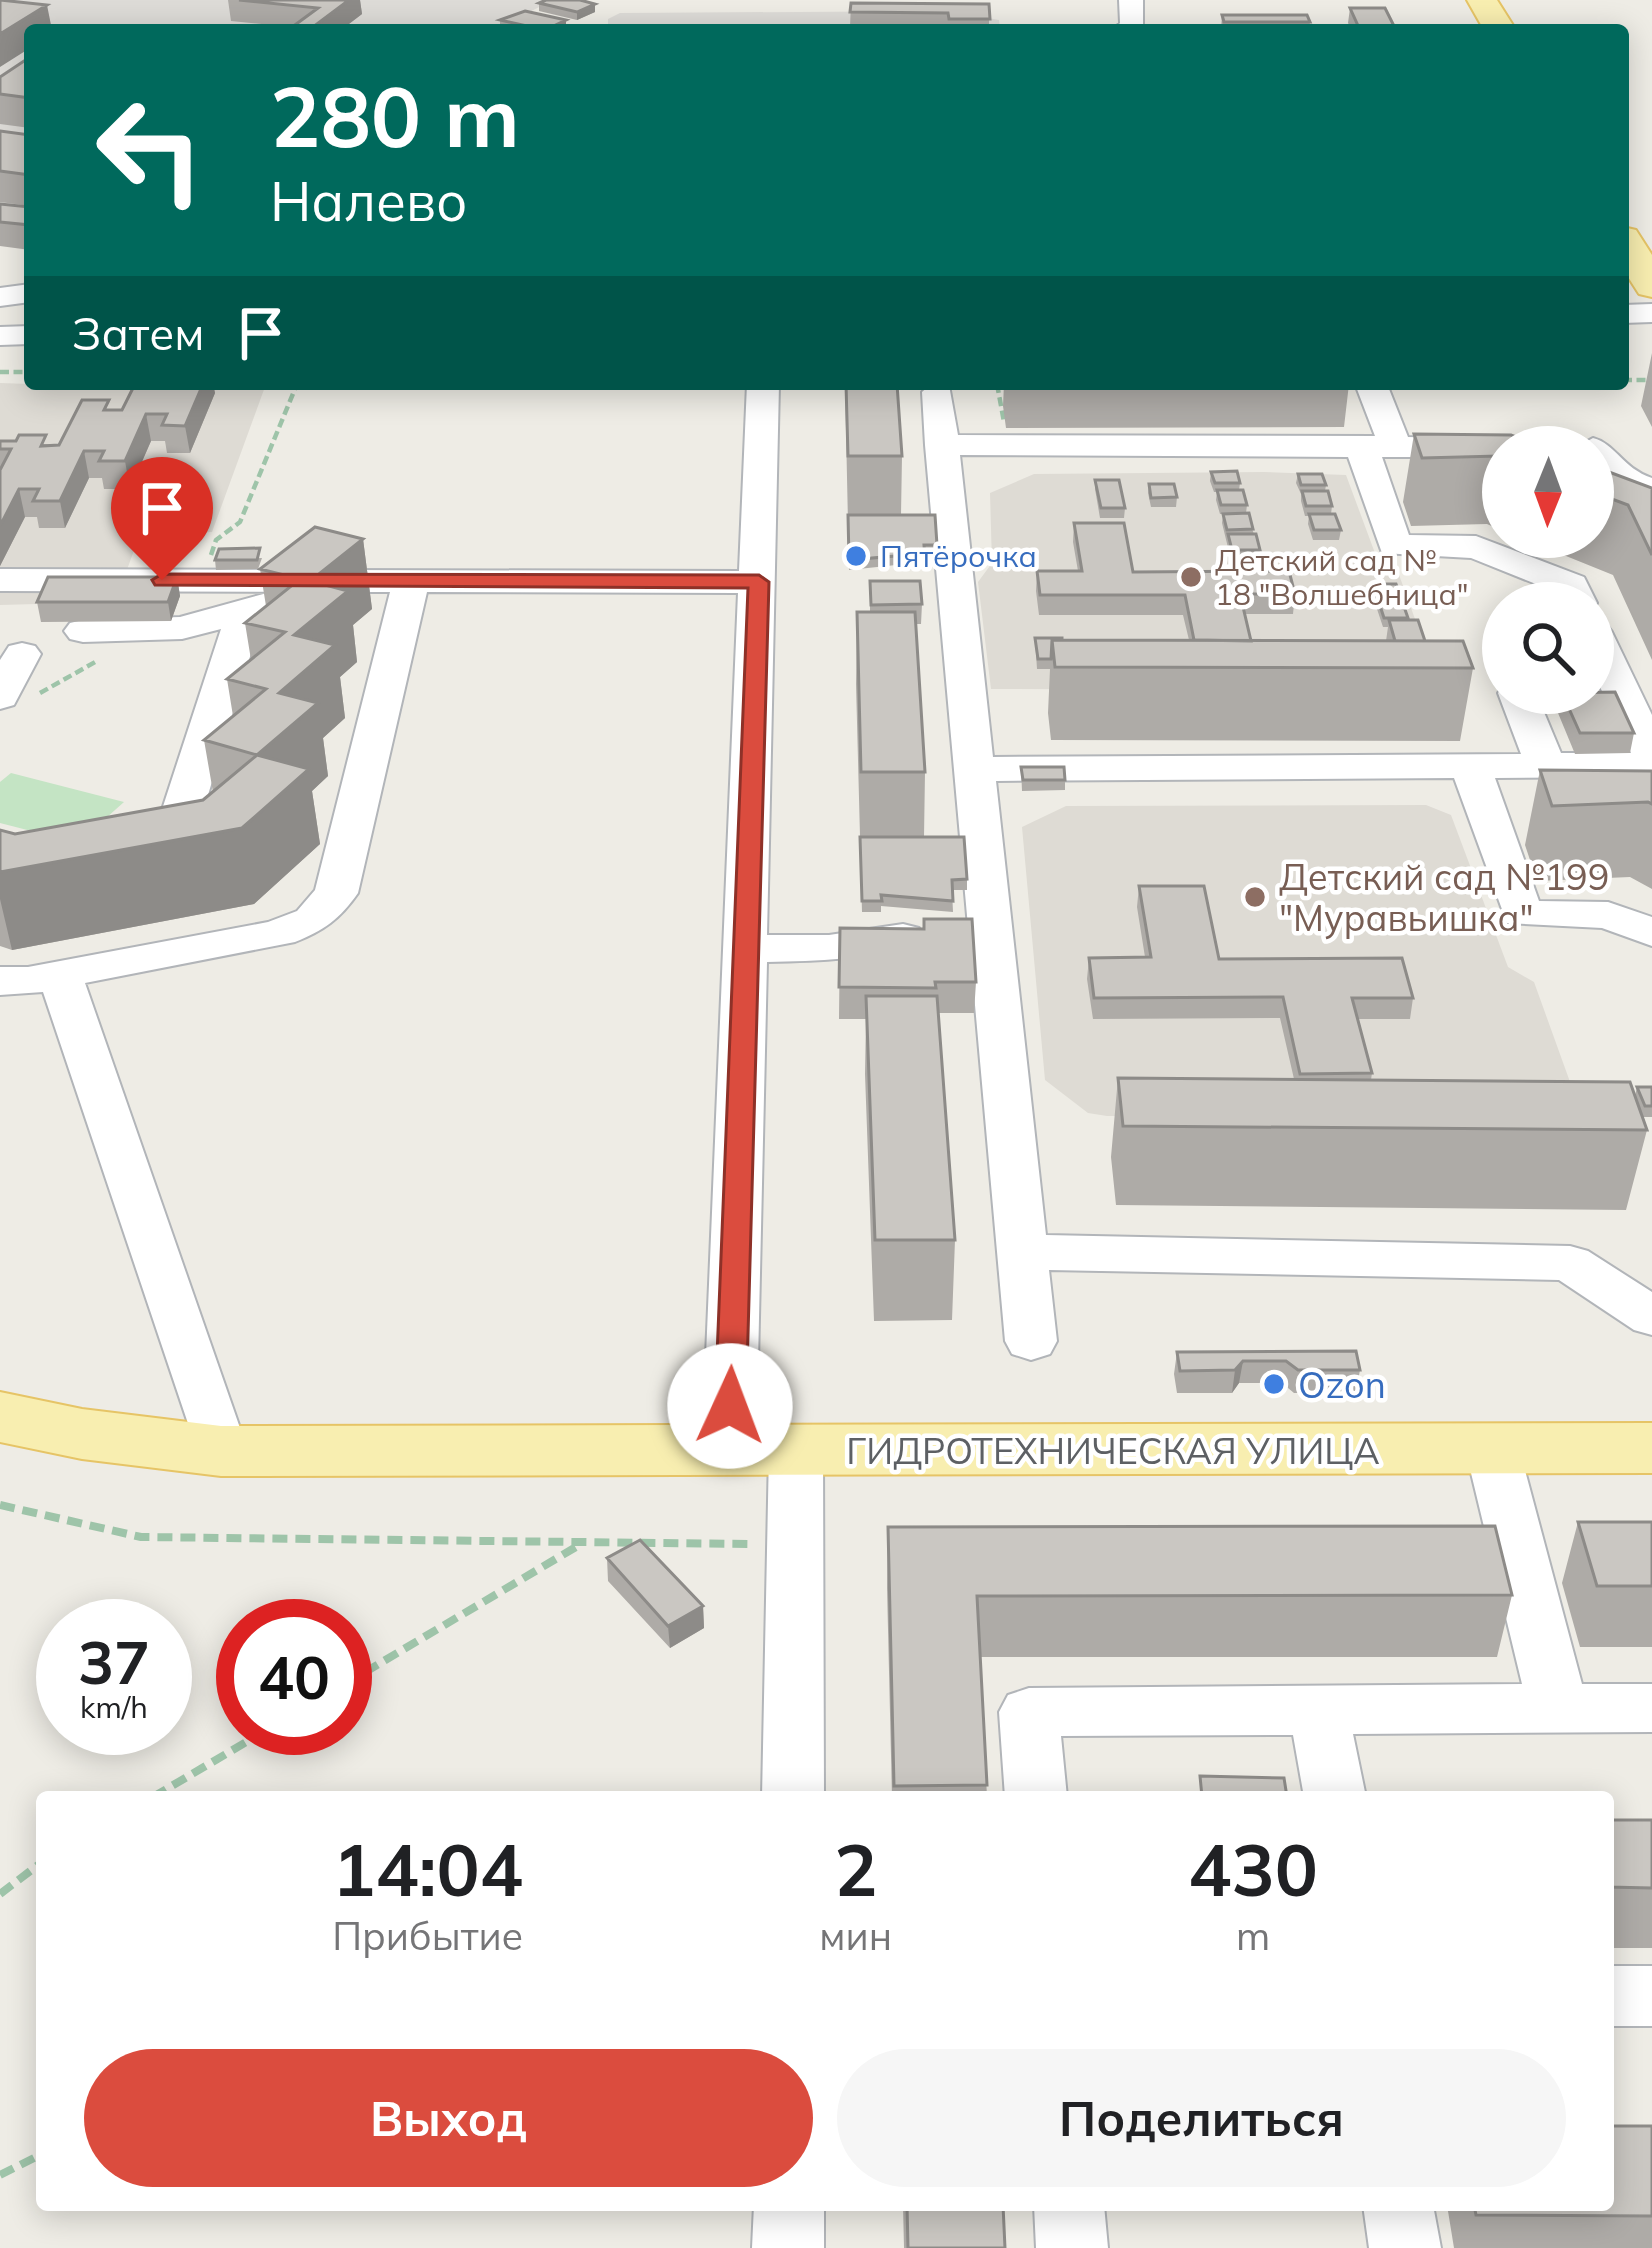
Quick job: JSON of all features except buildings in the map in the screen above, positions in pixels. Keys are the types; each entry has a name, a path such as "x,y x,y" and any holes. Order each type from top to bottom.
{"main road":[{"path":"1629,248 1652,286"},
{"name":"ГИДРОТЕХНИЧЕСКАЯ УЛИЦА","path":"0,1417 82,1434 221,1451 1652,1448"}],"street":[{"path":"729,1451 763,390"},
{"path":"1372,390 1395,545 1476,547 1563,582"},
{"path":"938,392 1031,1341"},
{"path":"942,446 1482,447"},
{"path":"1614,474 1652,489"},
{"path":"0,580 759,582"},
{"path":"83,631 195,626 276,599 301,581"},
{"path":"0,981 60,975 279,933 325,910 337,892 411,581"},
{"path":"121,868 153,860 168,850 245,611"},
{"path":"19,695 22,654"},
{"path":"1614,700 1652,756"},
{"path":"1525,714 1545,766"},
{"path":"974,769 1652,765"},
{"path":"1470,766 1522,914 1608,915 1652,933"},
{"path":"745,949 829,948 915,936 991,935"},
{"path":"60,975 221,1451"},
{"path":"1022,1252 1570,1263 1652,1317"},
{"path":"1492,1448 1558,1708"},
{"path":"793,1791 796,1451"},
{"path":"1036,1791 1029,1712 1652,1708"},
{"path":"1318,1709 1334,1791"},
{"path":"1614,1996 1652,1996"},
{"path":"788,2248 789,2211"},
{"path":"1069,2211 1072,2248"},
{"path":"1399,2211 1405,2248"}],"path":[{"path":"202,580 216,540 240,522 295,390"},
{"path":"19,695 151,631"},
{"path":"0,1505 141,1537 796,1545"},
{"path":"372,1668 584,1543"},
{"path":"163,1791 224,1755"},
{"path":"0,1894 36,1867"},
{"path":"0,2175 36,2157"}],"shaded area":[{"path":"0,0 553,0 506,24 24,24 24,231 0,228"},
{"path":"948,11 999,20 999,24 608,24 608,19 620,13"},
{"path":"0,383 24,383 24,390 264,390 212,532 140,534 125,575 37,604 0,605"},
{"name":"Детский сад № 18 \"Волшебница\"","path":"1034,474 1346,475 1379,564 1398,572 1441,691 991,689 978,582 992,563 990,493"},
{"name":"Детский сад №199 \"Муравьишка\"","path":"1426,805 1451,815 1508,967 1534,982 1583,1118 1107,1116 1088,1113 1045,1080 1022,827 1066,806"}],"green space":[{"path":"11,773 124,802 78,843 0,823 0,782"}],"place":[{"name":"Пятёрочка","path":"856,556"},
{"name":"Детский сад № 18 \"Волшебница\"","path":"1191,577"},
{"name":"Детский сад №199 \"Муравьишка\"","path":"1255,897"},
{"name":"Ozon","path":"1274,1384"}],"route":[{"path":"162,580 759,582 730,1406"}]}
